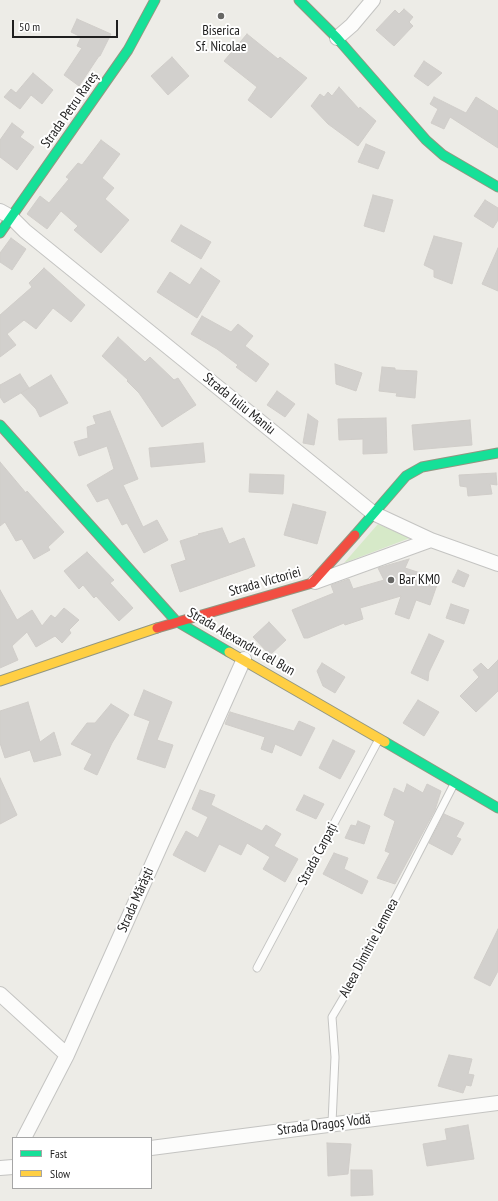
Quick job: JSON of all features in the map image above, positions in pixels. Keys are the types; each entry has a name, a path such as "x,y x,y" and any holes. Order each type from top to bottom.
{"street":[{"name":"Strada Petru Rareș","path":"0,233 5,214 124,56 144,24 155,0"},
{"path":"299,0 337,38 426,140 443,155 498,187"},
{"path":"337,38 352,25 373,0"},
{"name":"Strada Iuliu Maniu","path":"5,214 373,513 431,540 498,564"},
{"name":"Strada Alexandru cel Bun","path":"0,425 176,621 244,659 498,808"},
{"name":"Strada Victoriei","path":"0,681 176,621 312,583 406,476 422,467 498,454"},
{"path":"312,583 431,540"},
{"name":"Strada Mărăști","path":"25,1137 67,1055 244,659"},
{"path":"0,994 67,1055"},
{"name":"Strada Dragoș Vodă","path":"152,1148 332,1123 498,1103"}],"lane":[{"name":"Strada Carpați","path":"257,968 379,739"},
{"name":"Aleea Dimitrie Lemnea","path":"332,1123 335,1057 332,1017 348,990 454,783"}],"green space":[{"path":"378,524 410,538 344,563"}],"building":[{"path":"404,9 413,17 409,22 413,26 394,46 376,30 395,10 399,14"},
{"path":"77,19 111,34 100,56 79,86 64,75 82,48 77,46 81,37 71,32"},
{"path":"247,34 278,59 280,57 307,78 271,118 248,100 257,87 224,61"},
{"path":"172,57 189,76 168,95 151,76"},
{"path":"424,61 442,73 428,86 414,76"},
{"path":"33,73 53,90 42,104 31,95 20,109 4,97 11,89 16,93"},
{"path":"339,87 359,109 360,107 376,121 358,146 328,124 311,106 320,94 324,97 328,92 332,96"},
{"path":"434,97 466,113 476,97 498,111 498,148 450,117 444,129 431,123 438,109 430,104"},
{"path":"12,123 24,132 20,137 34,147 17,170 0,157 0,140"},
{"path":"101,140 120,154 102,178 114,188 105,199 129,220 101,253 74,230 78,226 61,211 47,229 27,214 40,196 49,203 69,179 66,177 78,163 82,165"},
{"path":"366,144 385,152 378,169 358,162"},
{"path":"373,195 393,200 384,232 364,226"},
{"path":"485,200 498,208 498,220 493,228 474,216"},
{"path":"181,225 211,242 201,259 171,241"},
{"path":"434,236 462,243 452,284 434,277 434,270 424,265"},
{"path":"11,238 26,249 12,270 0,262 0,253"},
{"path":"498,248 498,291 482,284"},
{"path":"44,268 85,305 71,322 53,308 36,329 24,320 7,334 16,345 0,357 0,315 32,287 29,283"},
{"path":"201,268 220,281 197,318 157,292 170,272 190,285"},
{"path":"202,316 231,332 238,324 253,336 245,346 269,364 256,382 236,367 238,365 217,349 191,334"},
{"path":"118,337 145,362 150,357 174,380 178,378 196,405 162,427 139,393 127,381 128,380 102,356"},
{"path":"335,364 362,373 356,391 336,384"},
{"path":"382,367 395,368 395,370 417,371 415,398 396,396 397,393 379,391"},
{"path":"20,374 29,388 4,403 0,397 0,385"},
{"path":"51,375 68,403 40,417 36,409 21,393"},
{"path":"277,391 295,404 285,417 267,405"},
{"path":"110,411 138,479 123,485 143,527 157,520 168,540 144,553 127,523 122,525 108,498 97,502 87,485 114,469 107,446 79,456 74,442 88,438 87,427 96,424 93,416"},
{"path":"308,414 318,421 314,445 303,443"},
{"path":"386,418 387,453 363,454 363,439 339,440 338,419"},
{"path":"470,420 472,445 414,450 412,425"},
{"path":"203,443 205,462 151,467 149,448"},
{"path":"0,462 26,493 27,491 64,532 48,547 50,550 34,559 22,539 16,541 5,522 0,526"},
{"path":"496,473 497,485 490,484 492,494 468,496 467,487 460,486 459,475"},
{"path":"250,474 284,475 283,494 249,492"},
{"path":"293,504 326,512 317,544 284,535"},
{"path":"222,528 229,544 244,538 255,566 180,592 171,565 186,560 180,541 199,535 198,534"},
{"path":"87,552 114,580 110,583 133,608 119,621 96,596 94,598 83,585 79,589 64,571"},
{"path":"409,559 405,568 439,579 430,605 416,600 409,619 395,614 401,596 360,608 363,619 345,625 344,623 308,638 304,638 292,610 334,593 331,585 349,579 353,589 384,580 378,568"},
{"path":"458,570 469,575 464,587 452,582"},
{"path":"0,590 17,620 32,610 42,626 51,615 55,618 64,608 79,620 69,630 71,633 62,643 55,636 36,647 27,632 12,646 18,660 0,668"},
{"path":"451,604 469,610 464,624 446,618"},
{"path":"269,622 286,640 270,655 253,637"},
{"path":"429,634 444,641 429,672 428,681 411,673"},
{"path":"498,660 498,691 476,712 460,696 479,677 473,670 481,663 488,670"},
{"path":"322,663 345,677 335,693 323,686 317,671"},
{"path":"144,690 172,702 157,740 173,745 165,768 137,759 150,721 134,715"},
{"path":"418,700 439,712 424,736 403,723"},
{"path":"28,702 40,742 54,732 61,755 34,762 30,750 5,758 0,743 0,711"},
{"path":"111,704 129,715 112,743 97,775 84,769 92,754 71,744 87,723 95,723"},
{"path":"230,712 294,731 299,721 315,728 301,756 275,744 272,753 261,749 265,737 225,724"},
{"path":"333,740 355,751 340,779 319,768"},
{"path":"0,778 17,815 0,824"},
{"path":"407,784 423,793 427,784 441,791 435,810 395,884 377,878 390,853 385,851 395,821 384,815 394,788 404,793"},
{"path":"200,790 215,795 211,805 262,831 266,825 281,834 274,846 298,859 285,882 263,869 270,857 247,843 241,855 219,844 205,872 173,855 186,831 198,838 208,817 192,809"},
{"path":"304,795 324,804 316,819 296,810"},
{"path":"444,814 464,823 456,837 461,839 452,855 429,843"},
{"path":"358,821 370,826 364,844 345,838 351,825 356,826"},
{"path":"334,853 348,858 344,869 368,881 362,894 323,874"},
{"path":"498,929 498,971 490,986 474,978"},
{"path":"449,1055 472,1059 468,1074 474,1075 471,1086 466,1085 463,1093 438,1086"},
{"path":"468,1125 474,1159 427,1166 423,1144 447,1140 445,1129"},
{"path":"327,1143 351,1144 348,1174 328,1176"},
{"path":"351,1170 372,1170 373,1195 351,1196"}],"traffic: fast":[{"path":"0,233 128,50 155,0"},
{"path":"299,0 337,38 426,140 443,155 498,187"},
{"path":"0,425 176,621 229,652"},
{"path":"355,535 406,476 422,467 498,453"},
{"path":"385,742 498,808"}],"traffic: slow":[{"path":"0,681 157,628"},
{"path":"229,652 385,742"}],"traffic: jam":[{"path":"157,628 312,583 355,535"}],"place":[{"name":"Biserica Sf. Nicolae","path":"221,16"},
{"name":"Bar KM0","path":"391,580"}]}
